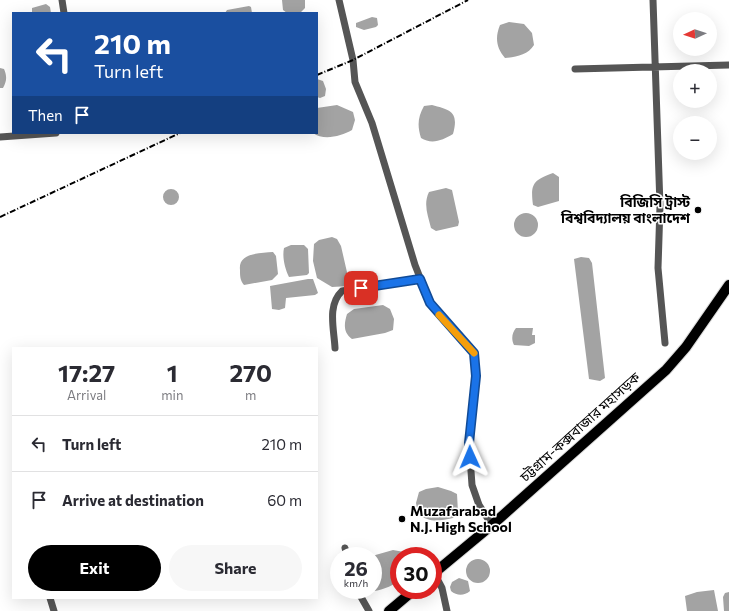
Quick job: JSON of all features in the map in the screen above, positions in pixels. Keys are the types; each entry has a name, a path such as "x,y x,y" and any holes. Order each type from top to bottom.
{"highway":[{"name":"চট্টগ্রাম-কক্সবাজার মহাসড়ক","path":"442,567 492,525 666,370 686,348 729,285"},
{"path":"389,611 403,599"}],"street":[{"path":"62,0 64,12"},
{"path":"339,0 353,60 355,82 372,123 420,279 430,303 474,353 476,376 469,443 472,485 479,505 492,525"},
{"path":"653,0 660,206 658,268 665,343"},
{"path":"575,69 729,65"},
{"path":"0,137 42,134"},
{"path":"335,348 333,308 335,298 342,291 420,279"},
{"path":"442,588 447,611"},
{"path":"50,599 54,611"},
{"path":"362,599 369,611"}],"shaded area":[{"path":"282,0 305,0 305,8 301,12 286,12 283,10"},
{"path":"46,4 50,7 51,12 32,12 32,8"},
{"path":"249,6 251,7 252,12 226,12 227,10"},
{"path":"372,17 377,18 378,25 376,27 364,30 356,27 356,23"},
{"path":"509,22 524,24 532,33 534,45 525,53 505,58 498,46 497,34 500,25"},
{"path":"0,68 4,69 6,76 6,81 3,88 0,88"},
{"path":"318,79 323,81 326,89 325,96 318,97"},
{"path":"337,105 353,112 355,120 352,130 332,137 322,137 315,134 318,134 318,108"},
{"path":"432,105 452,113 455,121 453,134 437,141 429,141 421,138 419,129 419,118 424,106"},
{"path":"553,173 559,177 559,201 538,207 533,205 532,192 535,183 541,178"},
{"path":"446,188 452,190 459,222 458,226 436,231 431,228 426,206 427,196 429,192"},
{"path":"171,189 178,194 179,197 174,204 171,205 164,200 163,197 168,190"},
{"path":"526,213 535,216 538,225 535,234 526,237 517,234 514,225 517,216"},
{"path":"332,237 337,239 341,246 349,286 332,287 317,278 313,261 314,244 319,240"},
{"path":"291,245 304,245 308,249 309,273 307,275 289,277 284,263 283,252 284,248"},
{"path":"273,252 276,256 278,274 272,280 244,285 240,274 240,264 242,260 250,255"},
{"path":"581,257 589,258 592,263 605,378 600,381 589,379 574,259"},
{"path":"313,279 318,293 315,295 286,298 285,308 279,310 272,309 270,286"},
{"path":"383,305 390,309 394,319 393,330 385,333 352,339 347,334 345,321 347,314 354,309"},
{"path":"516,328 533,328 532,335 535,335 535,343 529,346 514,345 512,336"},
{"path":"438,487 457,494 458,512 453,518 431,520 418,514 416,503 419,492"},
{"path":"390,551 390,586 382,589 382,553"},
{"path":"473,559 483,559 490,566 490,576 483,583 473,583 466,576 466,566"},
{"path":"459,578 468,581 470,591 463,595 453,593 450,587 452,582"},
{"path":"714,590 718,611 687,611 685,596 697,592"},
{"path":"729,592 729,611 724,611 723,597 725,593"}],"railway":[{"path":"318,75 353,60 468,0"},
{"path":"0,217 178,134"}],"slow traffic":[{"path":"439,315 474,353"}],"place":[{"name":"বিজিসি ট্রাস্ট বিশ্ববিদ্যালয় বাংলাদেশ","path":"698,210"},
{"name":"Muzafarabad N.J. High School","path":"402,519"}],"route":[{"path":"361,288 420,279 430,303 474,353 476,376 469,443 470,457"}]}
